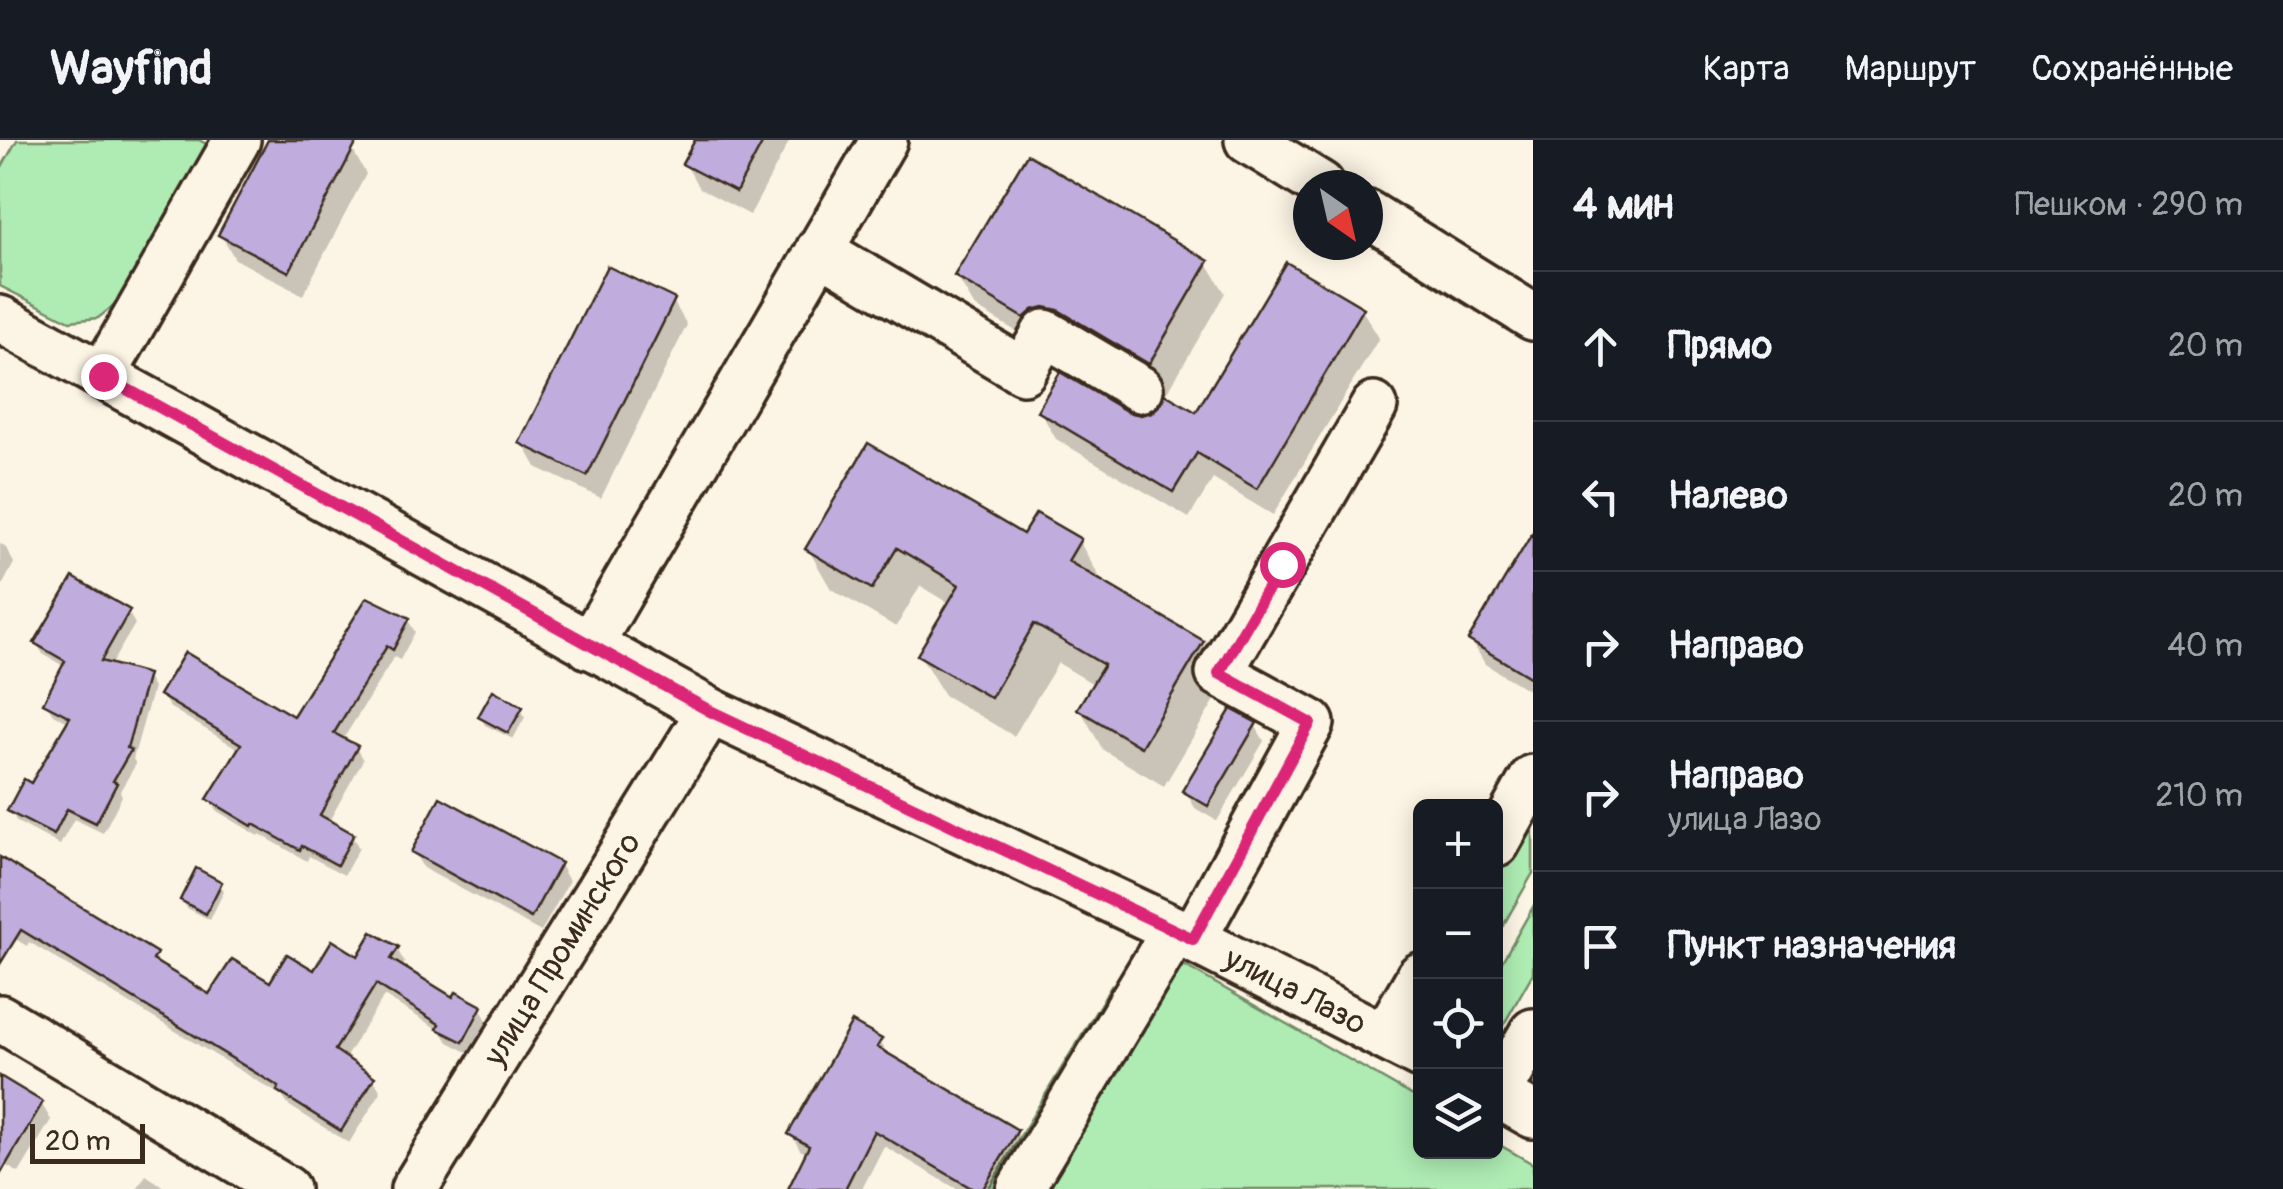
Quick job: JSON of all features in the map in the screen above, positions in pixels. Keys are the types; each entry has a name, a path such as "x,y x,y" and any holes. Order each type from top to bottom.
{"street":[{"path":"103,376 238,140"},
{"path":"589,646 884,140"},
{"path":"1248,140 1297,170"},
{"path":"1383,223 1533,316"},
{"path":"819,250 1023,370 1045,333 1140,388"},
{"name":"улица Лазо","path":"0,319 710,711 1184,934 1404,1045"},
{"path":"1020,1189 1184,934 1310,723 1219,673 1374,406"},
{"name":"улица Проминского","path":"414,1189 710,711"},
{"path":"1503,832 1533,778"},
{"path":"1404,1045 1419,979"},
{"path":"0,1018 286,1189"},
{"path":"1503,1082 1533,1032"},
{"path":"1503,1098 1533,1115"}],"green space":[{"path":"17,140 199,140 210,146 116,304 98,318 70,321 0,286 0,170"},
{"path":"1533,796 1533,873 1503,926 1503,889 1503,849"},
{"path":"1533,907 1533,973 1503,1026 1503,979 1503,960"},
{"path":"1180,963 1413,1096 1413,1159 1503,1159 1503,1147 1533,1164 1533,1189 988,1189 1112,985 1154,1007"}],"building":[{"path":"268,140 358,140 289,272 218,235"},
{"path":"695,140 764,140 736,192 682,164"},
{"path":"1027,154 1209,261 1149,364 1058,310 1044,307 1024,318 954,276"},
{"path":"1286,262 1364,308 1257,489 1197,453 1173,492 1037,411 1060,372 1128,412 1152,412 1165,394 1196,412"},
{"path":"607,266 675,299 587,476 519,443"},
{"path":"868,443 1023,534 1036,513 1081,539 1068,561 1204,641 1141,747 1077,709 1104,665 1034,624 991,698 917,655 959,585 897,548 872,589 805,549"},
{"path":"1533,532 1533,679 1468,640"},
{"path":"73,577 130,610 101,661 148,674 127,748 131,750 96,823 67,809 54,835 7,811 24,779 31,783 70,717 43,703 65,661 34,643"},
{"path":"367,597 410,618 393,650 387,646 334,733 358,746 320,815 354,834 337,865 252,826 207,799 241,744 159,695 185,652 293,716"},
{"path":"493,690 523,707 508,733 478,717"},
{"path":"1231,709 1257,723 1208,806 1182,791"},
{"path":"440,797 561,863 531,918 411,852"},
{"path":"0,857 157,953 153,960 209,994 232,959 270,982 287,954 314,970 332,940 358,956 372,932 399,947 391,959 453,997 456,992 482,1006 463,1042 437,1029 439,1024 376,984 335,1050 375,1077 341,1131 277,1091 279,1087 21,930 0,964"},
{"path":"196,868 222,882 206,914 180,900"},
{"path":"852,1022 882,1039 877,1047 1018,1130 983,1189 973,1189 874,1131 845,1189 788,1189 809,1146 788,1134"},
{"path":"0,1076 43,1102 0,1175"}],"route":[{"path":"103,376 710,711 1193,939 1310,723 1219,673 1282,564"}]}
